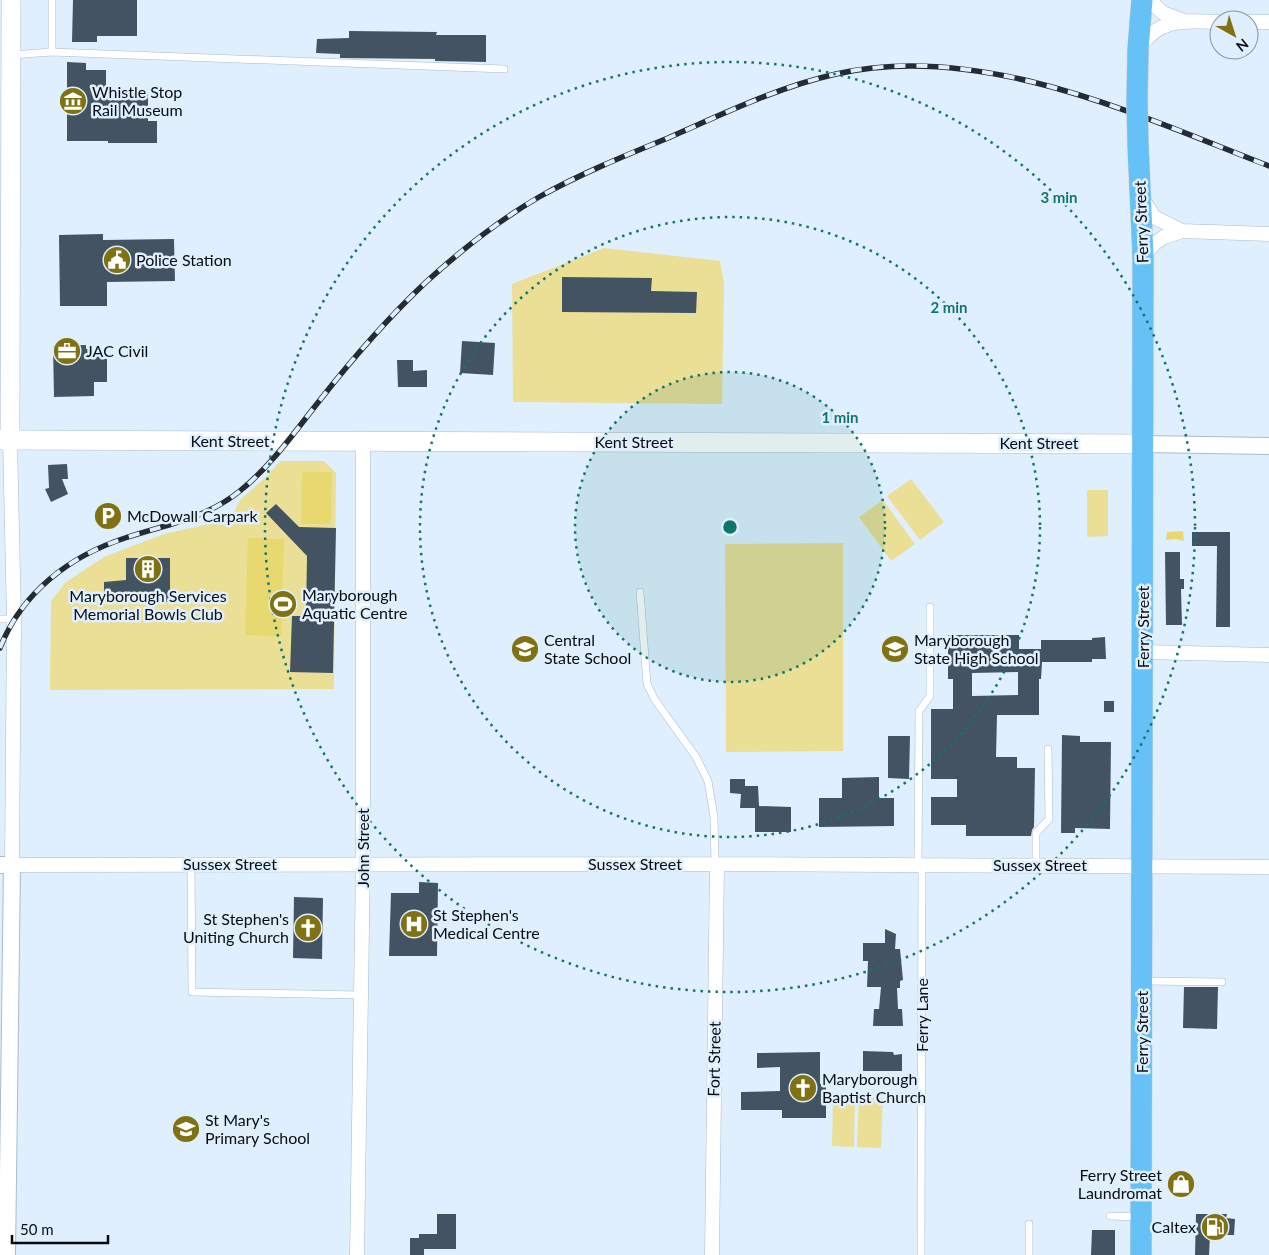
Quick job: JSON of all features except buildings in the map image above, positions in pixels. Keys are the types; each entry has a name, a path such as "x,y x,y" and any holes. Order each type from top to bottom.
{"main road":[{"name":"Ferry Street","path":"1141,1255 1143,256 1138,145 1138,49 1142,0"},
{"path":"5,440 11,55 7,8"},
{"name":"Kent Street","path":"5,440 1143,444"}],"street":[{"path":"1149,0 1162,13 1184,21 1209,22"},
{"path":"1138,49 1155,30 1184,21"},
{"path":"1141,197 1154,217 1182,231"},
{"path":"1143,256 1155,243 1164,237 1182,231 1269,234"},
{"path":"5,440 7,619 7,1255"},
{"name":"John Street","path":"357,1255 363,864 363,441"},
{"name":"Kent Street","path":"1143,444 1269,446"},
{"path":"1143,652 1269,655"},
{"name":"Sussex Street","path":"6,865 716,864 1269,866"},
{"name":"Fort Street","path":"712,1255 716,864"}],"lane":[{"path":"52,0 52,52"},
{"path":"11,55 52,52 504,69"},
{"path":"640,592 647,684 655,700 696,757 708,781 714,817 716,864"},
{"name":"Ferry Lane","path":"921,1255 919,711 930,696 930,608"},
{"path":"1036,866 1036,833 1049,819 1048,749"},
{"path":"191,864 192,992 360,995"},
{"path":"1142,980 1222,982"},
{"path":"1110,1216 1142,1217"},
{"path":"1029,1224 1029,1255"}],"shaded area":[{"path":"604,248 720,261 724,284 722,404 513,402 512,284"},
{"path":"280,461 324,461 336,473 334,689 50,690 51,601 66,582 104,557 164,534 231,519 240,500 267,476"},
{"path":"302,472 332,472 331,524 301,524"},
{"path":"911,479 944,522 920,540 887,496"},
{"path":"1087,490 1108,490 1108,536 1087,537"},
{"path":"883,500 915,544 891,561 859,517"},
{"path":"1183,531 1184,541 1176,539 1166,540 1167,532"},
{"path":"248,538 284,539 281,636 245,635"},
{"path":"843,543 843,751 726,752 725,544"},
{"path":"833,1097 855,1097 854,1147 832,1146"},
{"path":"859,1097 883,1098 881,1148 857,1147"}],"railway":[{"path":"0,648 9,628 21,610 35,593 67,566 85,555 125,538 186,520 214,508 241,490 263,470 345,369 397,311 438,271 494,226 539,197 586,173 793,86 836,74 891,66 946,67 1002,75 1112,106 1166,125 1269,166"}],"place":[{"name":"Whistle Stop Rail Museum","path":"73,101"},
{"name":"Police Station","path":"117,260"},
{"name":"JAC Civil","path":"67,351"},
{"name":"McDowall Carpark","path":"108,516"},
{"name":"Maryborough Services Memorial Bowls Club","path":"148,569"},
{"name":"Maryborough Aquatic Centre","path":"283,604"},
{"name":"Central State School","path":"525,649"},
{"name":"Maryborough State High School","path":"895,649"},
{"name":"St Stephen's Medical Centre","path":"414,924"},
{"name":"St Stephen's Uniting Church","path":"308,928"},
{"name":"Maryborough Baptist Church","path":"803,1088"},
{"name":"St Mary's Primary School","path":"186,1129"},
{"name":"Ferry Street Laundromat","path":"1181,1184"},
{"name":"Caltex","path":"1215,1227"}]}
